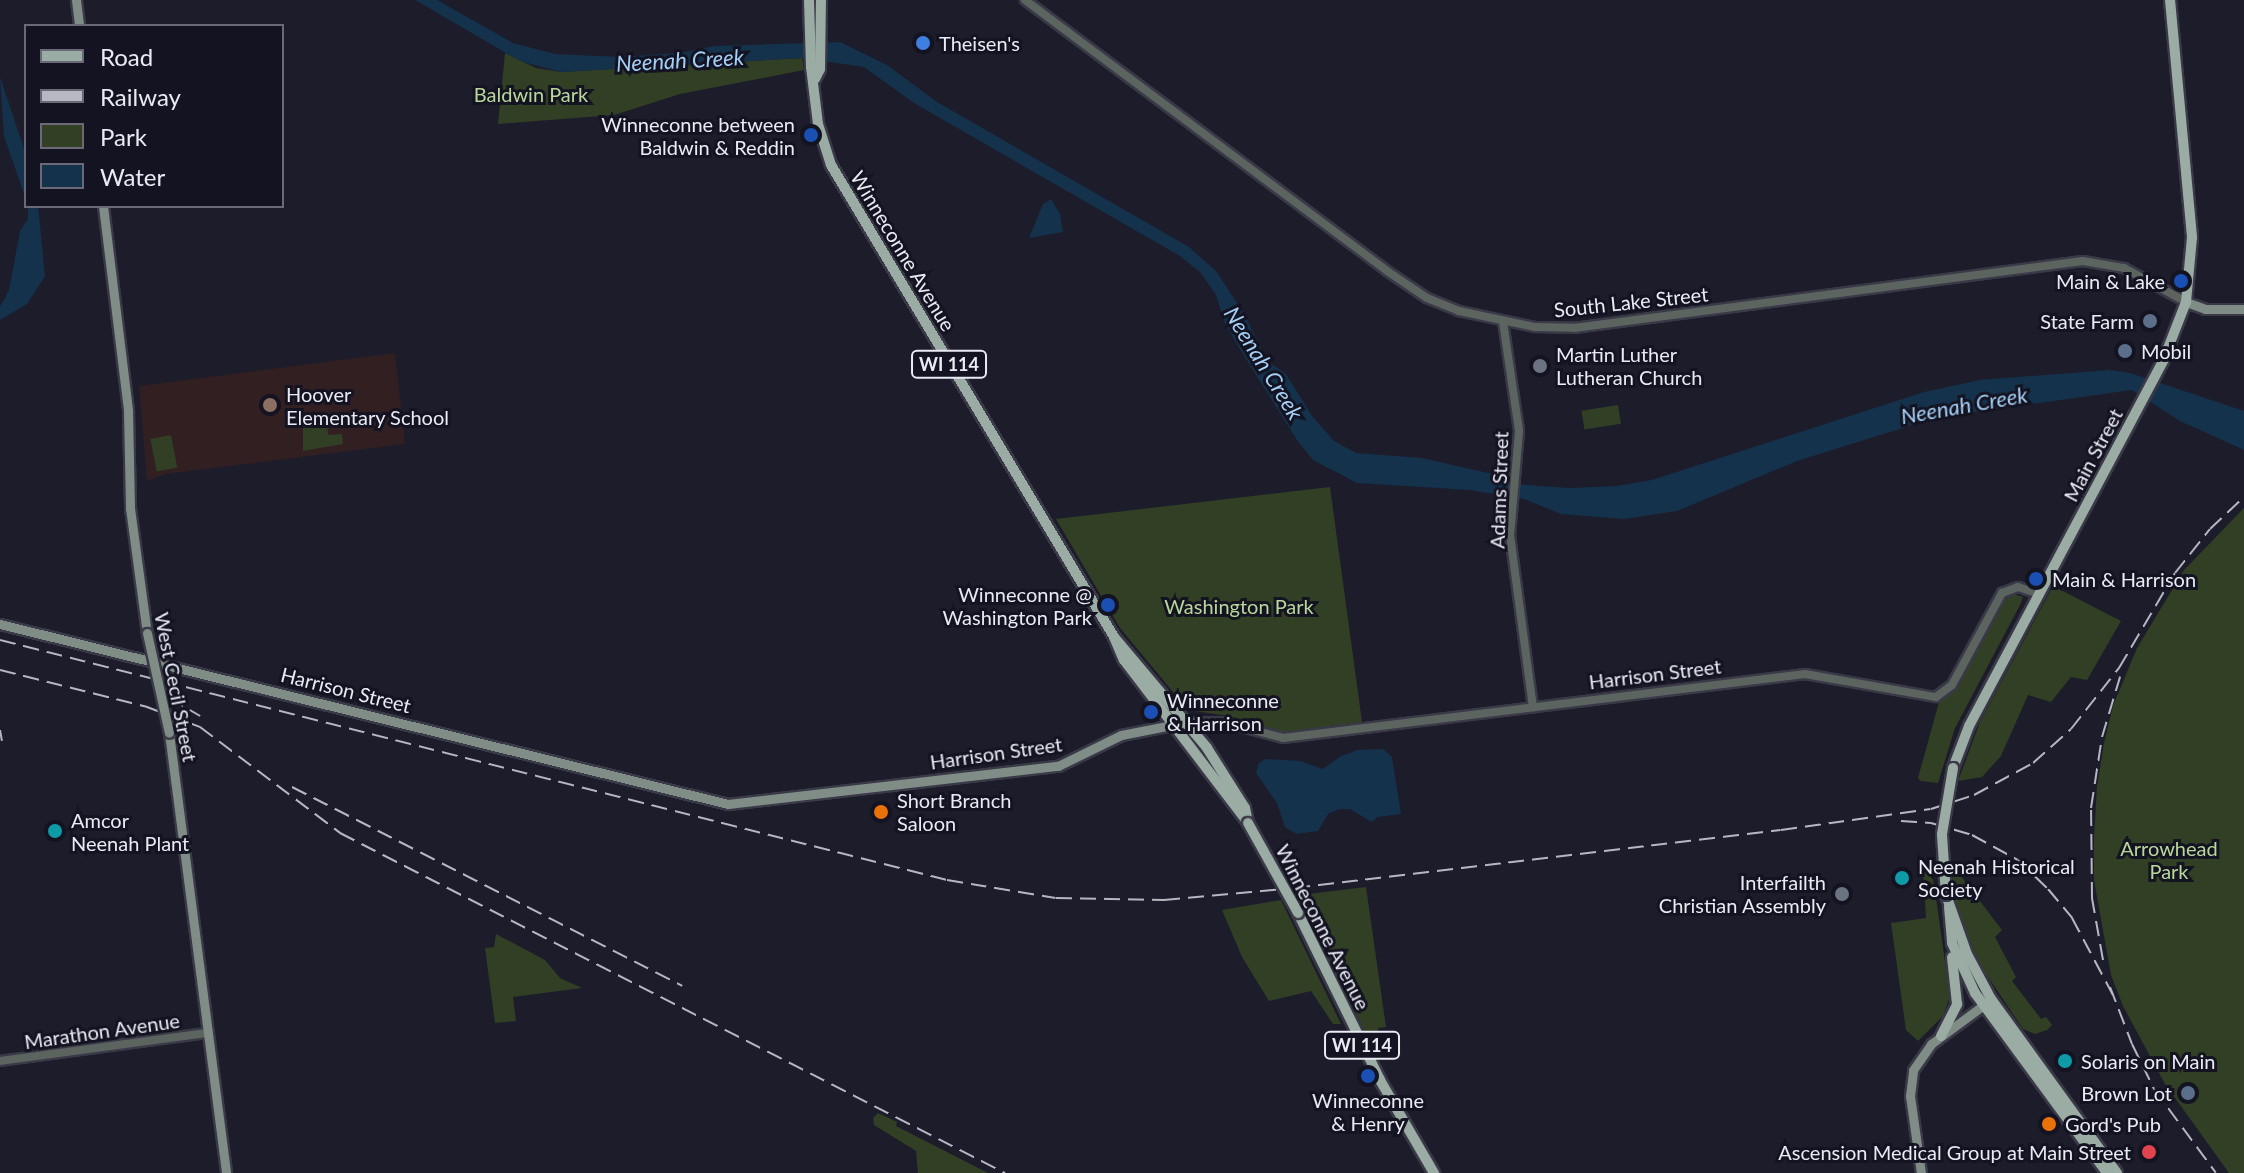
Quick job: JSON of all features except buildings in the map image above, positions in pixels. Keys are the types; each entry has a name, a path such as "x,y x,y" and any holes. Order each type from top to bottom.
{"main road":[{"path":"76,0 79,24"},
{"name":"Winneconne Avenue","path":"809,0 816,43"},
{"name":"Winneconne Avenue","path":"821,0 815,79 818,124 831,165 1114,637 1132,673 1248,823 1298,913 1380,1080 1434,1173"},
{"name":"Main Street","path":"2117,1173 1987,1002 1949,907 1942,834 1953,768 1969,726 2143,399 2186,302 2192,237 2170,0"},
{"name":"West Cecil Street","path":"103,208 128,411 130,508 147,633 169,733 226,1173"},
{"path":"2186,302 2205,309 2244,309"},
{"name":"Harrison Street","path":"0,624 728,804 1046,768 1078,758 1121,735 1187,722"},
{"name":"Winneconne Avenue","path":"1114,637 1207,748 1245,808 1248,823"},
{"name":"Main Street","path":"1949,907 1952,943 1987,1002 2107,1173"},
{"path":"1941,1036 1958,998 1952,943"},
{"path":"1921,1173 1910,1090 1913,1070 1921,1055 1941,1036 1987,1002"}],"street":[{"name":"South Lake Street","path":"1025,0 1387,271 1443,305 1503,322 1574,328 2083,261 2124,268 2186,302"},
{"name":"Adams Street","path":"1503,322 1519,431 1510,535 1533,707"},
{"name":"Harrison Street","path":"1187,722 1223,722 1283,738 1805,674 1936,697 1952,685 2002,593 2018,587 2039,594"},
{"name":"Marathon Avenue","path":"0,1061 208,1033"}],"shaded area":[{"name":"Hoover Elementary School","path":"395,353 405,444 165,474 147,481 139,386"}],"green space":[{"name":"Baldwin Park","path":"505,53 536,68 561,72 802,58 804,70 680,94 614,115 498,124"},
{"path":"1618,405 1621,424 1584,430 1581,411"},
{"path":"327,422 328,435 342,434 343,444 303,451 303,426"},
{"path":"171,435 177,467 157,471 150,439"},
{"name":"Washington Park","path":"1330,487 1362,722 1283,732 1229,716 1188,710 1120,628 1056,519"},
{"name":"Arrowhead Park","path":"2244,508 2244,1173 2229,1173 2165,1084 2123,1006 2111,975 2094,880 2094,838 2104,743 2113,706 2137,648 2184,570"},
{"path":"2053,586 2121,621 2087,680 2071,677 2051,702 2028,695 2001,756 1982,777 1958,781 1980,722"},
{"path":"2013,594 2023,597 2020,605 1955,728 1938,783 1921,781 1918,778 1939,702 1957,686 2003,599"},
{"path":"1923,870 1932,870 1950,997 1943,1016 1918,1041 1906,1030 1891,923 1926,918"},
{"path":"1960,875 2002,930 1995,937 2016,977 2012,981 2041,1019 2046,1017 2052,1025 2047,1030 2035,1034 2023,1029 1970,950 1955,899 1952,876"},
{"path":"1366,887 1386,1027 1378,1028 1380,1048 1373,1049 1300,895"},
{"path":"1281,900 1341,1024 1333,1024 1311,991 1269,1001 1242,957 1222,910"},
{"path":"496,934 545,960 560,978 582,988 513,997 516,1021 495,1023 485,948 494,947"},
{"path":"878,1113 897,1122 896,1126 988,1173 918,1173 916,1151 874,1125 873,1118"}],"water":[{"name":"Neenah Creek","path":"415,0 437,0 513,43 555,54 620,57 680,53 714,46 840,42 887,65 937,102 1189,247 1216,271 1246,317 1266,360 1286,374 1312,416 1334,441 1356,453 1422,458 1492,474 1515,484 1569,488 1617,486 1652,480 1924,392 1980,380 2110,370 2130,373 2244,411 2244,450 2180,421 2132,390 1938,417 1797,461 1677,511 1624,519 1561,514 1524,499 1470,490 1357,483 1313,460 1297,440 1238,346 1225,323 1216,295 1201,273 1180,256 914,103 864,67 802,58 561,72 520,61"},
{"path":"0,77 24,149 24,194 4,136"},
{"path":"1051,199 1060,214 1063,232 1029,238 1043,204"},
{"path":"28,208 38,208 45,276 27,304 0,320 0,307 9,290 20,231 28,219"},
{"path":"1383,749 1392,757 1401,814 1377,817 1372,822 1350,809 1339,809 1328,814 1318,831 1296,834 1285,827 1277,803 1256,773 1258,764 1265,759 1300,761 1323,769 1341,756 1358,750"}],"railway":[{"path":"0,640 947,880 1056,898 1164,900 1294,888 1781,830 1931,809 1974,795 2033,763 2071,729 2119,668 2175,573 2210,529 2244,497"},
{"path":"0,670 147,707 200,727 340,833 1005,1173"},
{"path":"2103,960 2092,898 2091,808 2102,737 2120,677"},
{"path":"169,698 200,716"},
{"path":"0,730 2,741"},
{"path":"292,787 682,986"},
{"path":"1901,821 1931,823 1972,835 2018,860 2072,918 2113,995"},
{"path":"2110,987 2154,1089 2216,1173"}],"place":[{"name":"Theisen's","path":"923,43"},
{"name":"Winneconne between Baldwin & Reddin","path":"811,135"},
{"name":"Main & Lake","path":"2181,281"},
{"name":"State Farm","path":"2150,321"},
{"name":"Mobil","path":"2125,351"},
{"name":"Martin Luther Lutheran Church","path":"1540,366"},
{"name":"Hoover Elementary School","path":"270,405"},
{"name":"Main & Harrison","path":"2036,579"},
{"name":"Winneconne @ Washington Park","path":"1108,605"},
{"name":"Winneconne & Harrison","path":"1151,712"},
{"name":"Short Branch Saloon","path":"881,812"},
{"name":"Amcor Neenah Plant","path":"55,831"},
{"name":"Neenah Historical Society","path":"1902,878"},
{"name":"Interfailth Christian Assembly","path":"1842,894"},
{"name":"Solaris on Main","path":"2065,1061"},
{"name":"Winneconne & Henry","path":"1368,1076"},
{"name":"Brown Lot","path":"2188,1093"},
{"name":"Gord's Pub","path":"2049,1124"},
{"name":"Ascension Medical Group at Main Street","path":"2149,1152"}]}
